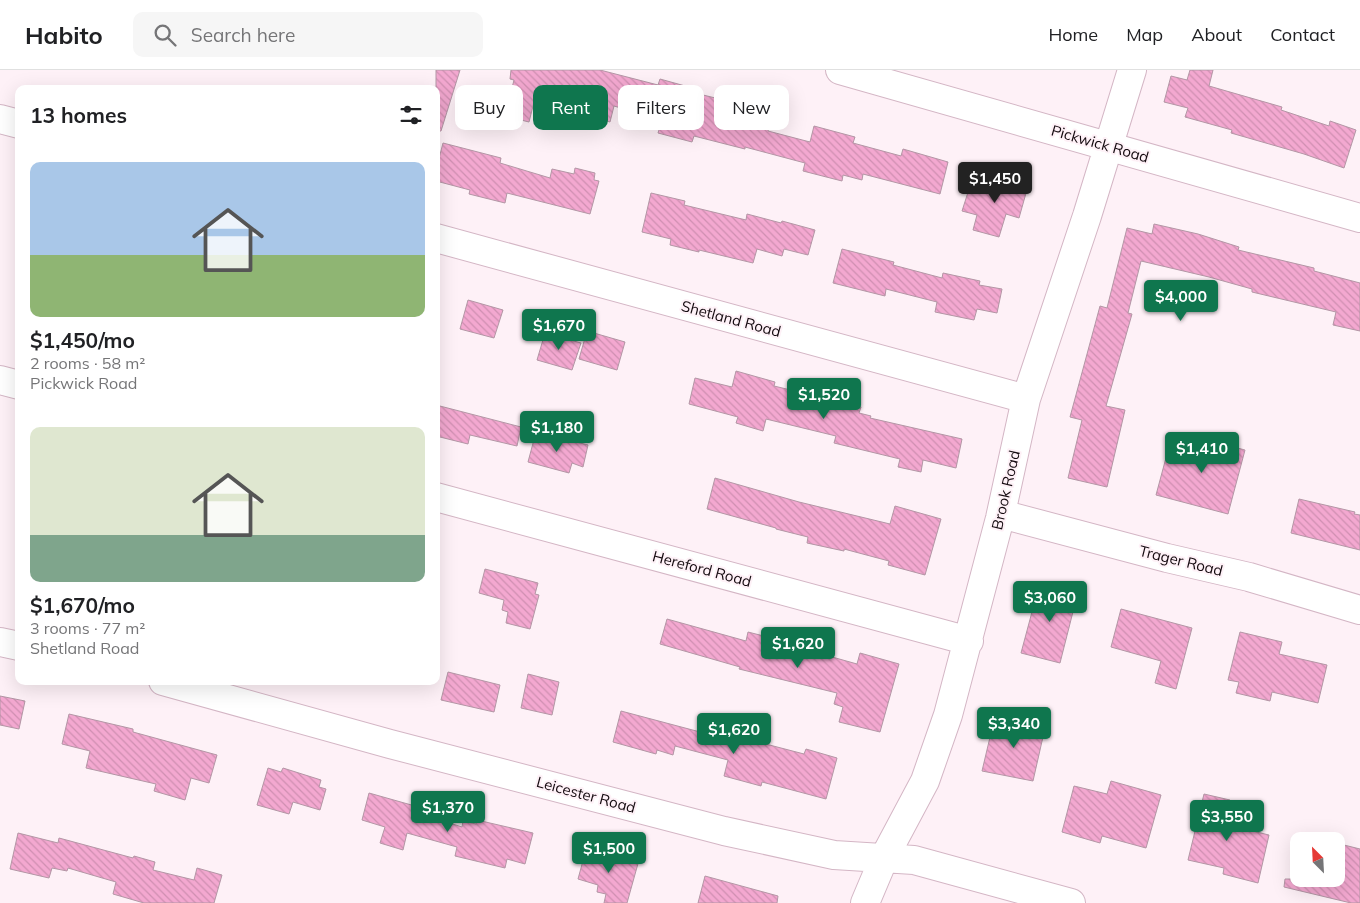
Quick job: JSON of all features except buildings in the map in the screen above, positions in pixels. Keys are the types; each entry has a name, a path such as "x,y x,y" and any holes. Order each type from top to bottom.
{"street":[{"name":"Pickwick Road","path":"840,70 1360,218"},
{"name":"Brook Road","path":"864,903 884,858 925,781 948,715 1001,514 1026,400 1087,216 1132,70"},
{"path":"0,119 15,123"},
{"name":"Shetland Road","path":"440,239 1026,400"},
{"path":"0,380 15,384"},
{"name":"Hereford Road","path":"440,498 968,641"},
{"name":"Trager Road","path":"1001,514 1166,558 1249,577 1360,610"},
{"path":"0,642 15,645"},
{"name":"Leicester Road","path":"177,685 390,744 724,831 834,855 914,860 1071,903"}]}
